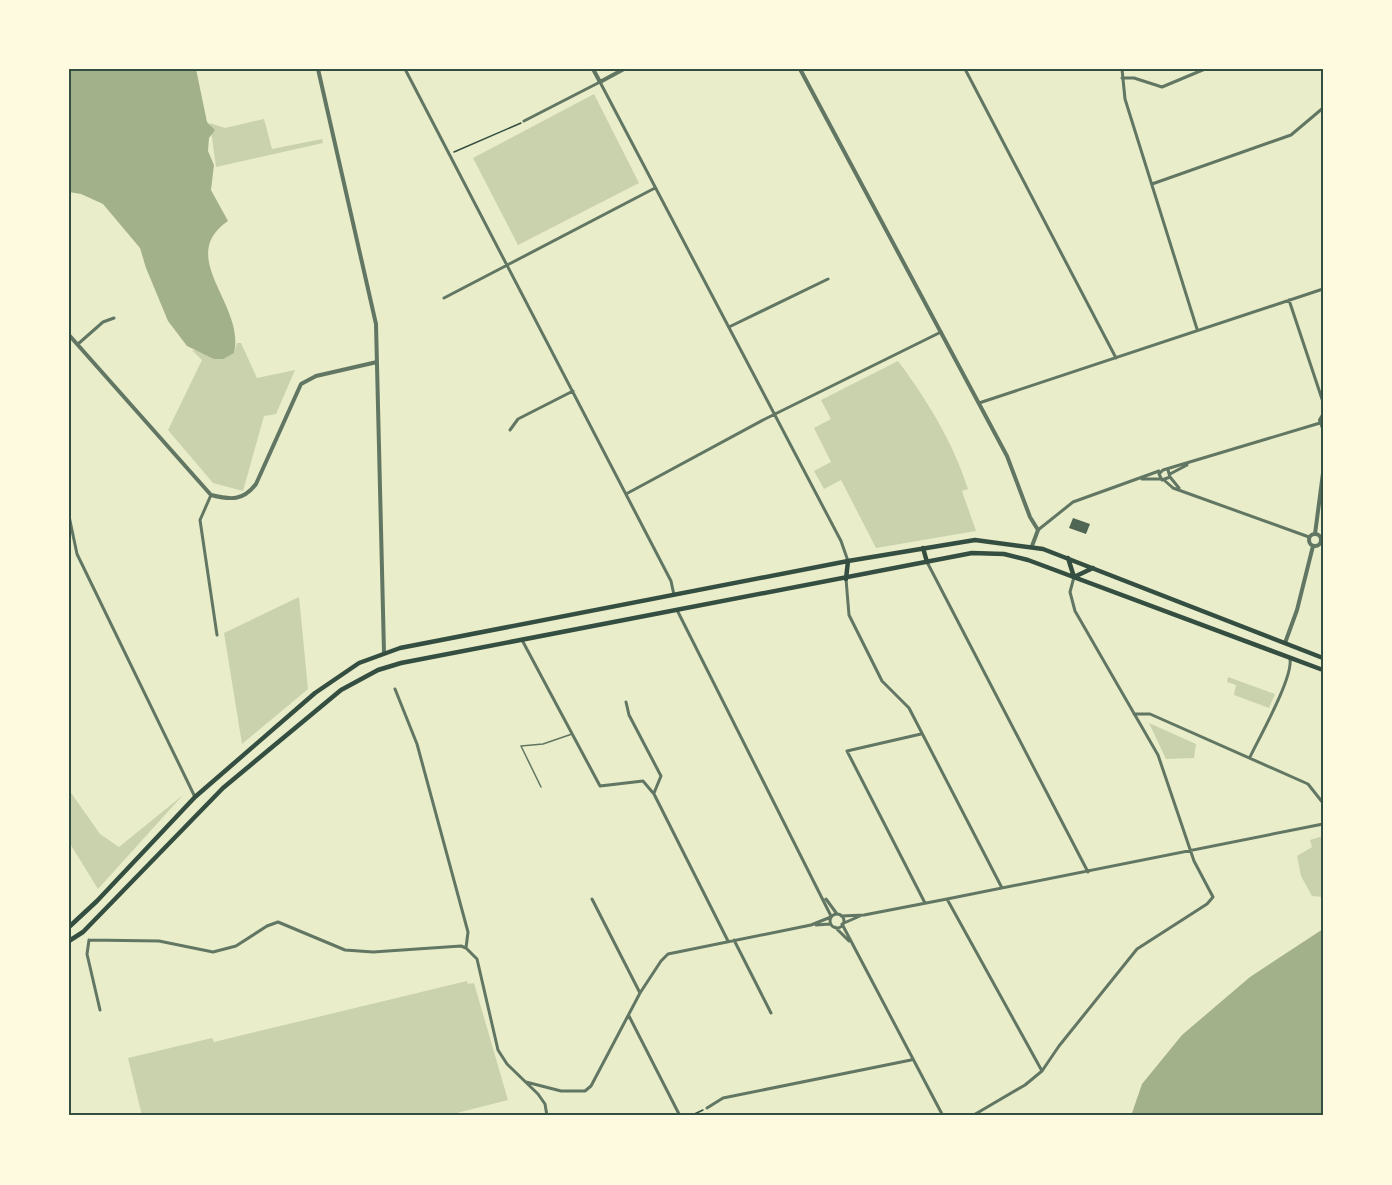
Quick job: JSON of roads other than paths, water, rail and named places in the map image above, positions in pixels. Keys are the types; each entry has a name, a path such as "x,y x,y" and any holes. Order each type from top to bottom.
{"main road":[{"path":"83,932 69,927 97,902 195,796 315,693 344,672 384,652 848,561 975,540 1032,546 1068,558 1323,658"},
{"path":"1028,560 1032,546"},
{"path":"923,548 927,562"},
{"path":"69,941 83,932 223,788 340,690 386,667 972,553 1004,554 1028,560 1323,670"},
{"path":"1068,558 1074,577"},
{"path":"846,579 848,561"},
{"path":"1074,577 1095,568"},
{"path":"674,595 676,610"},
{"path":"384,652 386,667"}],"street":[{"path":"318,69 376,324 384,652"},
{"path":"405,69 671,581 674,595"},
{"path":"593,69 841,541 848,561"},
{"path":"524,121 624,69"},
{"path":"800,69 979,403 1014,471 1030,517 1038,530"},
{"path":"965,69 1116,358"},
{"path":"1122,69 1125,99 1197,330"},
{"path":"1122,78 1134,78 1162,87 1205,69"},
{"path":"1152,184 1291,135 1323,108"},
{"path":"444,298 655,188"},
{"path":"729,327 828,279"},
{"path":"979,403 1323,289"},
{"path":"1289,300 1323,402"},
{"path":"78,344 103,322 114,318"},
{"path":"626,495 774,416 941,332"},
{"path":"69,335 211,495 232,499 249,493 256,484 296,393 308,379 377,362"},
{"path":"510,430 518,419 573,391"},
{"path":"1140,479 1162,479 1189,464 1322,426 1323,416"},
{"path":"1032,546 1038,530 1073,502 1161,471 1169,474 1180,489"},
{"path":"1161,471 1162,479 1168,486 1309,537 1315,534"},
{"path":"1313,546 1322,542 1315,534 1323,473"},
{"path":"211,495 200,520 217,635"},
{"path":"69,516 77,554 195,796"},
{"path":"1309,537 1309,543 1313,546"},
{"path":"1285,643 1302,592 1313,546"},
{"path":"927,562 1088,872"},
{"path":"972,1116 1042,1071 1059,1046 1137,949 1212,900 1212,892 1191,851 1158,755 1075,611 1070,592 1074,577"},
{"path":"846,579 849,615 882,681 904,701 1002,888"},
{"path":"676,610 821,892 833,926 850,943"},
{"path":"522,640 600,786 643,781 654,794 728,941"},
{"path":"1250,758 1290,670 1290,657"},
{"path":"395,689 417,744 468,932 466,948"},
{"path":"626,702 629,715 661,776 654,794"},
{"path":"1134,714 1150,714 1308,784 1323,803"},
{"path":"922,734 847,751 925,903"},
{"path":"811,925 833,926 864,915 1318,827 1323,824"},
{"path":"821,892 839,915 850,943 943,1116"},
{"path":"592,899 640,993"},
{"path":"947,899 1042,1071"},
{"path":"526,1082 561,1090 585,1091 591,1086 640,993 661,960 668,954 811,925 839,915 864,915"},
{"path":"89,940 159,941 213,952 236,946 267,926 279,922 345,950 373,952 466,948 477,959 498,1050 507,1064 545,1104 547,1116"},
{"path":"83,932 89,940 87,954 100,1010"},
{"path":"734,940 771,1013"},
{"path":"629,1016 680,1116"},
{"path":"707,1108 723,1098 911,1060"}],"lane":[{"path":"541,787 521,746 543,744 573,733"}]}
